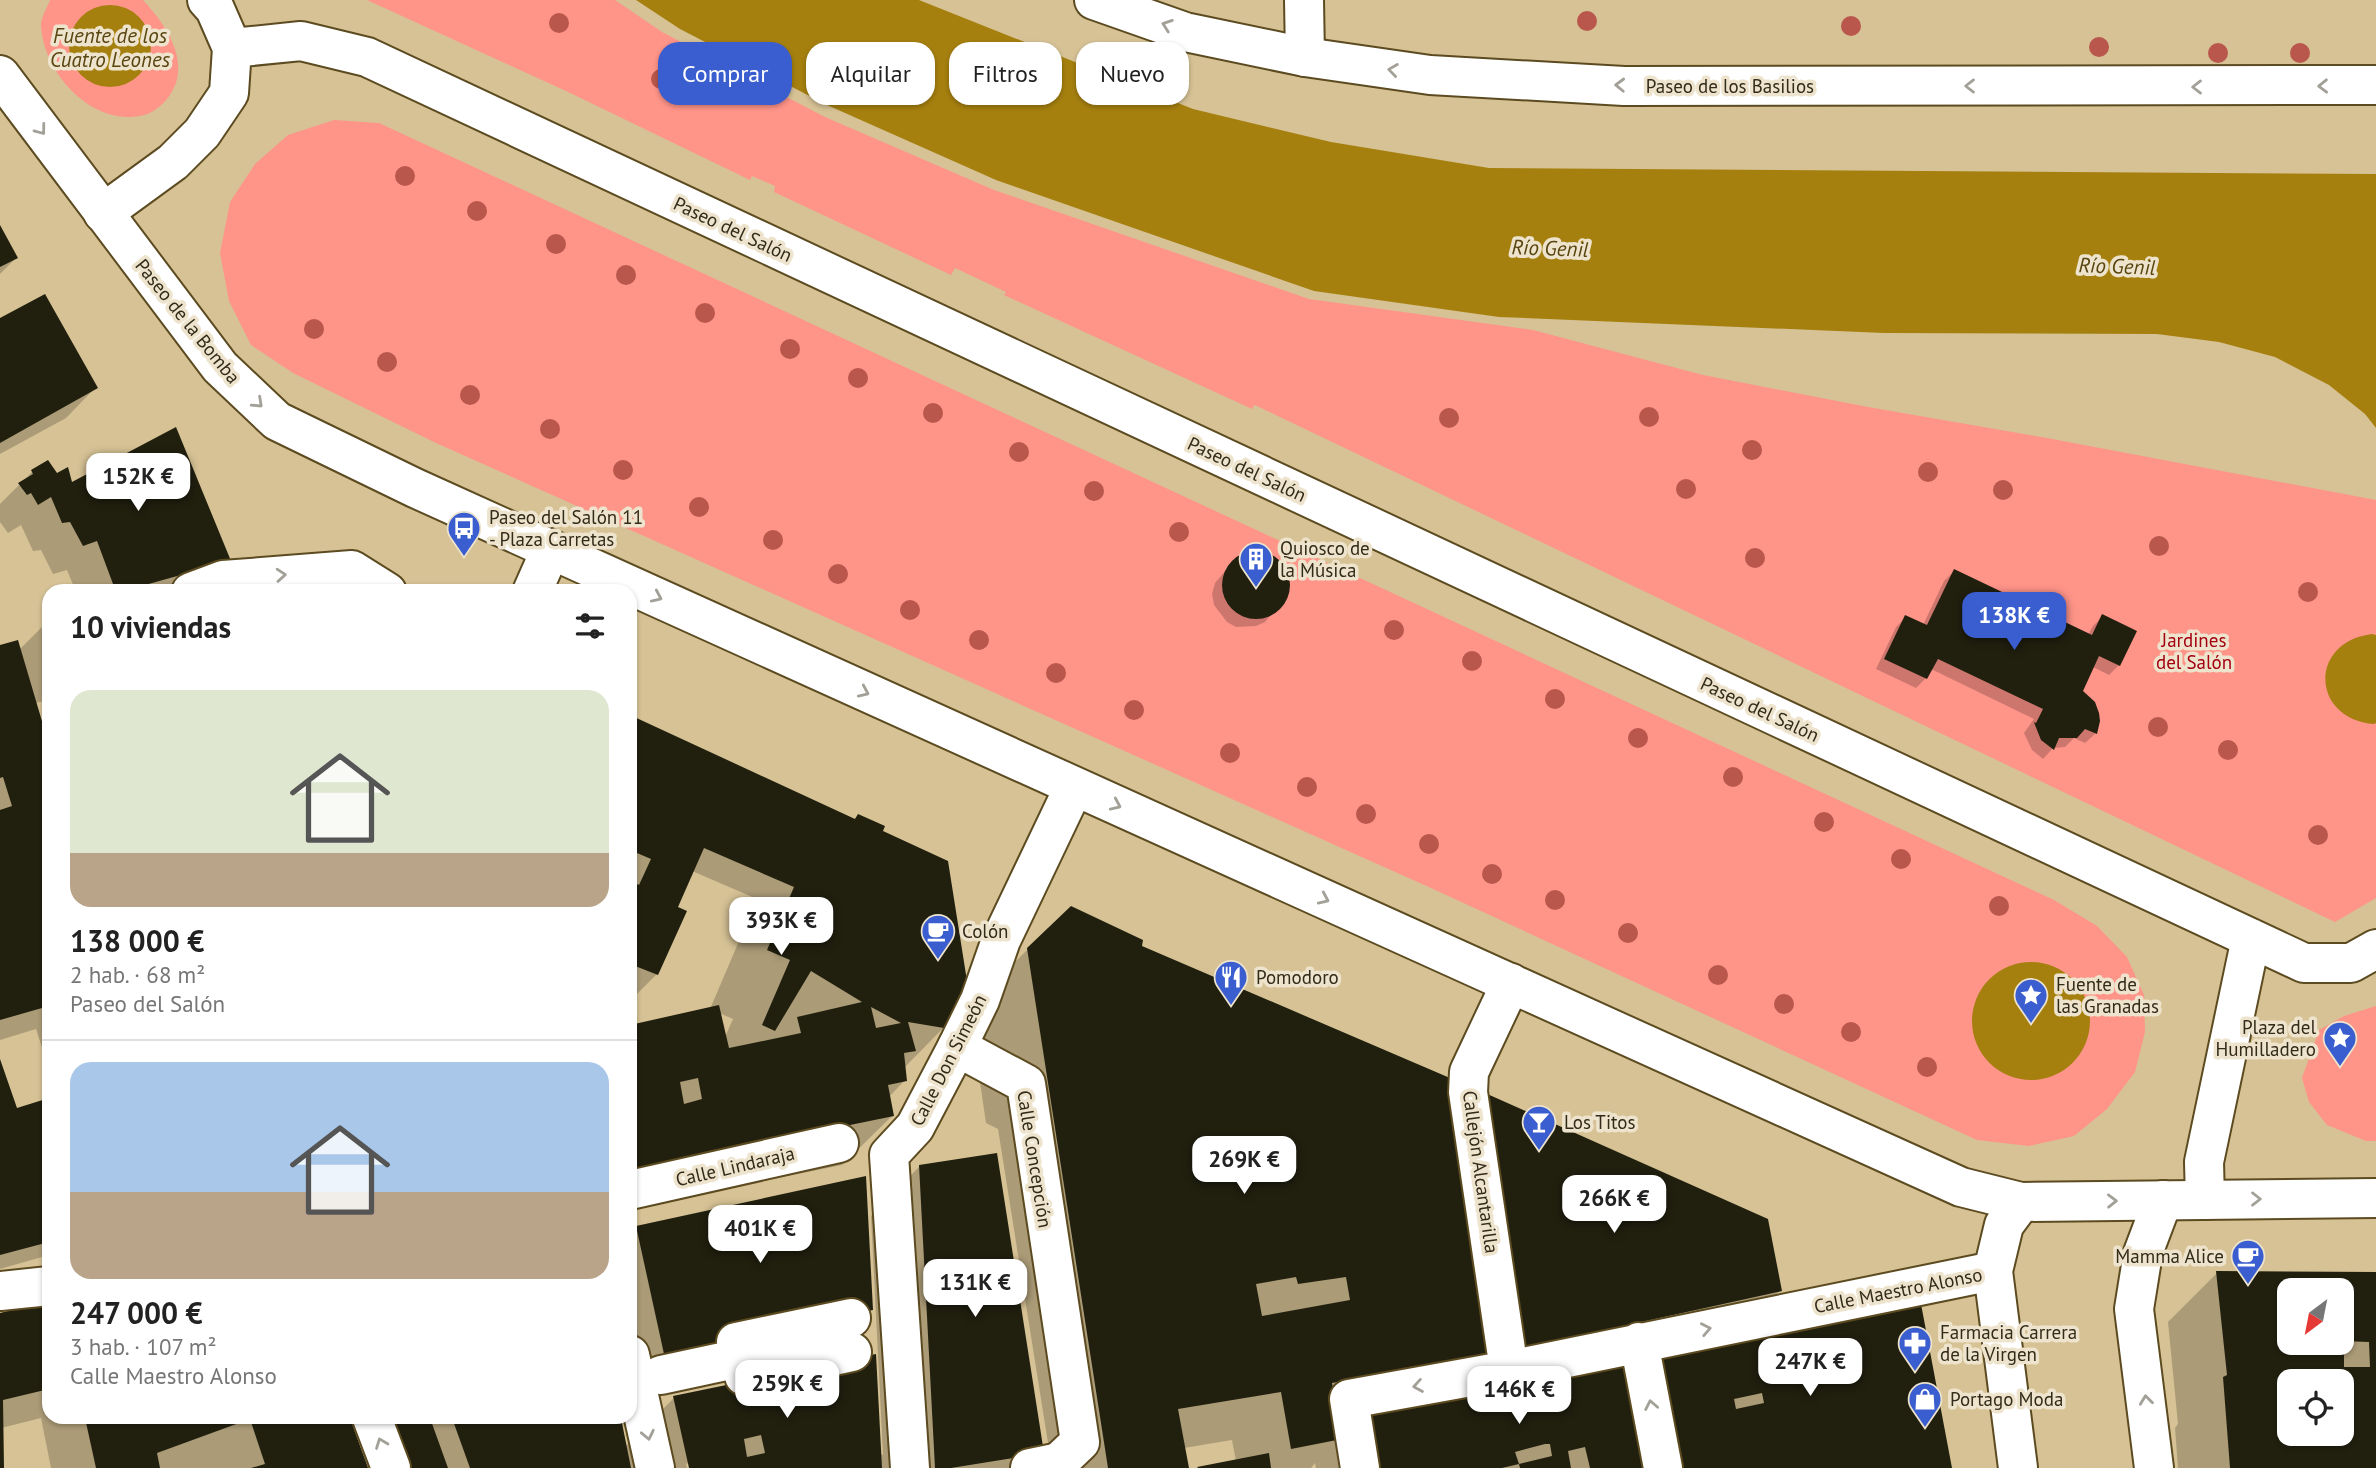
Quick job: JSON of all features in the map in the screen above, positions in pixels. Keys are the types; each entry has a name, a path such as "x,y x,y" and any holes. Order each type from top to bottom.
{"street":[{"path":"103,213 173,163 202,133 229,93 232,48 215,9 207,0"},
{"name":"Paseo de los Basilios","path":"1094,0 1185,32 1305,57 1430,75 1624,86 2376,85"},
{"path":"1304,0 1305,57"},
{"name":"Paseo del Salón","path":"232,48 301,41 367,57 2304,963 2351,962 2376,949"},
{"name":"Paseo de la Bomba","path":"0,75 220,367 277,421 415,488 551,549"},
{"path":"536,584 551,549 628,584"},
{"path":"212,584 223,580 352,570 374,584"},
{"path":"637,588 1961,1187 2021,1202 2376,1198"},
{"name":"Calle Don Simeón","path":"910,1468 890,1155 915,1127 957,1047 980,1000 1001,940 1074,787"},
{"path":"2205,1200 2204,1162 2251,939"},
{"name":"Callejón Alcantarilla","path":"1509,1370 1468,1092 1469,1072 1511,983"},
{"name":"Calle Concepción","path":"957,1047 1026,1084 1080,1442 1050,1466"},
{"name":"Calle Lindaraja","path":"637,1188 839,1143"},
{"path":"2154,1468 2134,1309 2143,1253 2163,1200"},
{"path":"2018,1468 1993,1270 2004,1224 2021,1202"},
{"name":"Calle Maestro Alonso","path":"1360,1468 1349,1399 1509,1370 1993,1270"},
{"path":"0,1291 42,1287"},
{"path":"655,1468 646,1365 740,1358 736,1342 851,1335"},
{"path":"1639,1342 1663,1468"},
{"path":"374,1424 391,1468"}],"green space":[{"path":"50,0 143,0 168,34 178,60 175,86 167,99 148,114 121,117 87,104 72,92 50,60 44,43 41,22"},
{"name":"Jardines del Salón","path":"367,0 615,0 681,42 658,42 658,105 792,105 792,100 825,117 994,190 1309,299 1533,330 1703,375 2376,500 2376,898 2335,922 1257,406 1254,405 1252,409 1004,295 1006,292 955,268 951,275 774,192 775,186 752,176 750,180 566,91"},
{"path":"334,120 379,123 2054,900 2097,926 2127,957 2144,995 2145,1032 2135,1072 2107,1109 2074,1136 2029,1146 1977,1140 1431,888 436,443 293,373 251,345 229,301 220,253 230,202 255,164 288,135"},
{"name":"Plaza del Humilladero","path":"2376,1006 2376,1141 2366,1141 2327,1125 2309,1102 2302,1078 2319,1030 2344,1016"}],"water":[{"name":"Río Genil","path":"636,0 919,0 1025,42 949,42 949,105 1062,105 1062,57 1076,62 1076,105 1183,105 1331,142 1489,168 2376,174 2376,428 2365,414 2329,385 2275,357 2219,342 2157,334 1884,333 1499,317 1314,291 996,180 827,105 935,105 935,42 806,42 806,94 792,87 792,42 705,42"},
{"name":"Fuente de los Cuatro Leones","path":"110,5 126,8 139,17 148,30 151,46 148,62 139,75 126,84 110,87 94,84 81,75 72,62 69,46 72,30 81,17 94,8"},
{"path":"2376,635 2374,724 2353,719 2338,709 2329,695 2325,680 2328,665 2336,651 2351,640"},
{"name":"Fuente de las Granadas","path":"2031,962 2054,967 2073,979 2085,998 2090,1021 2085,1044 2073,1063 2054,1075 2031,1080 2008,1075 1989,1063 1977,1044 1972,1021 1977,998 1989,979 2008,967"}],"building":[{"path":"0,225 18,258 0,267"},
{"path":"45,294 98,388 0,443 0,318"},
{"path":"176,427 231,561 149,584 113,584 97,541 83,546 70,522 62,523 51,497 38,505 31,493 27,495 18,483 33,474 31,470 48,460 57,473 68,467 72,482"},
{"name":"Quiosco de la Música","path":"1263,551 1284,566 1290,578 1288,598 1280,609 1263,619 1249,619 1232,609 1224,598 1222,578 1232,561 1243,553"},
{"path":"1954,569 2092,635 2102,614 2137,631 2120,666 2099,656 2083,691 2095,702 2099,713 2097,734 2085,729 2077,738 2059,738 2054,750 2041,740 2034,722 2036,723 2043,709 1938,659 1927,679 1884,659 1905,615 1927,625"},
{"path":"18,640 42,721 42,1008 0,1020 0,810 12,806 3,777 0,778 0,645"},
{"path":"637,718 855,819 858,814 885,826 883,831 948,861 967,981 962,1012 954,1008 944,1028 908,1022 916,1051 904,1053 907,1081 888,1085 894,1116 637,1169 637,1023 719,1005 729,1048 801,1033 797,1017 862,1002 811,971 775,1031 762,1025 790,960 767,950 794,887 704,848 678,907 687,911 658,975 637,967 637,884 639,885 651,859 637,853","holes":["871,1007 901,1023 876,1028","698,1078 702,1099 684,1104 680,1082"]},
{"path":"1071,906 1143,940 1142,946 1450,1078 1495,1356 1332,1383 1342,1439 1291,1449 1281,1392 1178,1409 1189,1468 1108,1468 1027,948","holes":["1296,1277 1298,1284 1346,1277 1350,1300 1262,1316 1256,1284"]},
{"path":"0,1059 17,1108 42,1100 42,1244 0,1255"},
{"path":"1485,1093 1768,1219 1782,1291 1523,1348"},
{"path":"997,1153 1044,1453 951,1468 935,1468 919,1165"},
{"path":"866,1176 873,1310 664,1354 637,1226"},
{"path":"2216,1271 2376,1272 2376,1468 2230,1468 2223,1377 2227,1375"},
{"path":"42,1303 42,1391 3,1400 4,1468 0,1468 0,1313"},
{"path":"1921,1304 1952,1468 1676,1468 1655,1357","holes":["1762,1393 1764,1403 1736,1409 1734,1399"]},
{"path":"876,1354 882,1468 689,1468 673,1396","holes":["761,1435 765,1453 747,1457 744,1439"]},
{"path":"1629,1361 1650,1468 1590,1468 1585,1447 1568,1451 1571,1468 1520,1468 1519,1464 1502,1468 1374,1468 1364,1415","holes":["1550,1444 1552,1456 1519,1464 1515,1452"]},
{"path":"86,1424 236,1424 157,1453 160,1468 96,1468"},
{"path":"252,1424 352,1424 368,1468 251,1468 265,1464"},
{"path":"385,1424 432,1424 448,1468 402,1468"},
{"path":"454,1424 622,1424 631,1468 470,1468"},
{"path":"1269,1453 1271,1468 1197,1467"}],"place":[{"name":"Paseo del Salón 11 - Plaza Carretas","path":"464,558"},
{"name":"Quiosco de la Música","path":"1256,589"},
{"name":"Colón","path":"938,961"},
{"name":"Pomodoro","path":"1231,1007"},
{"name":"Fuente de las Granadas","path":"2031,1025"},
{"name":"Plaza del Humilladero","path":"2340,1068"},
{"name":"Los Titos","path":"1539,1152"},
{"name":"Mamma Alice","path":"2248,1286"},
{"name":"Farmacia Carrera de la Virgen","path":"1915,1373"},
{"name":"Portago Moda","path":"1925,1429"}]}
